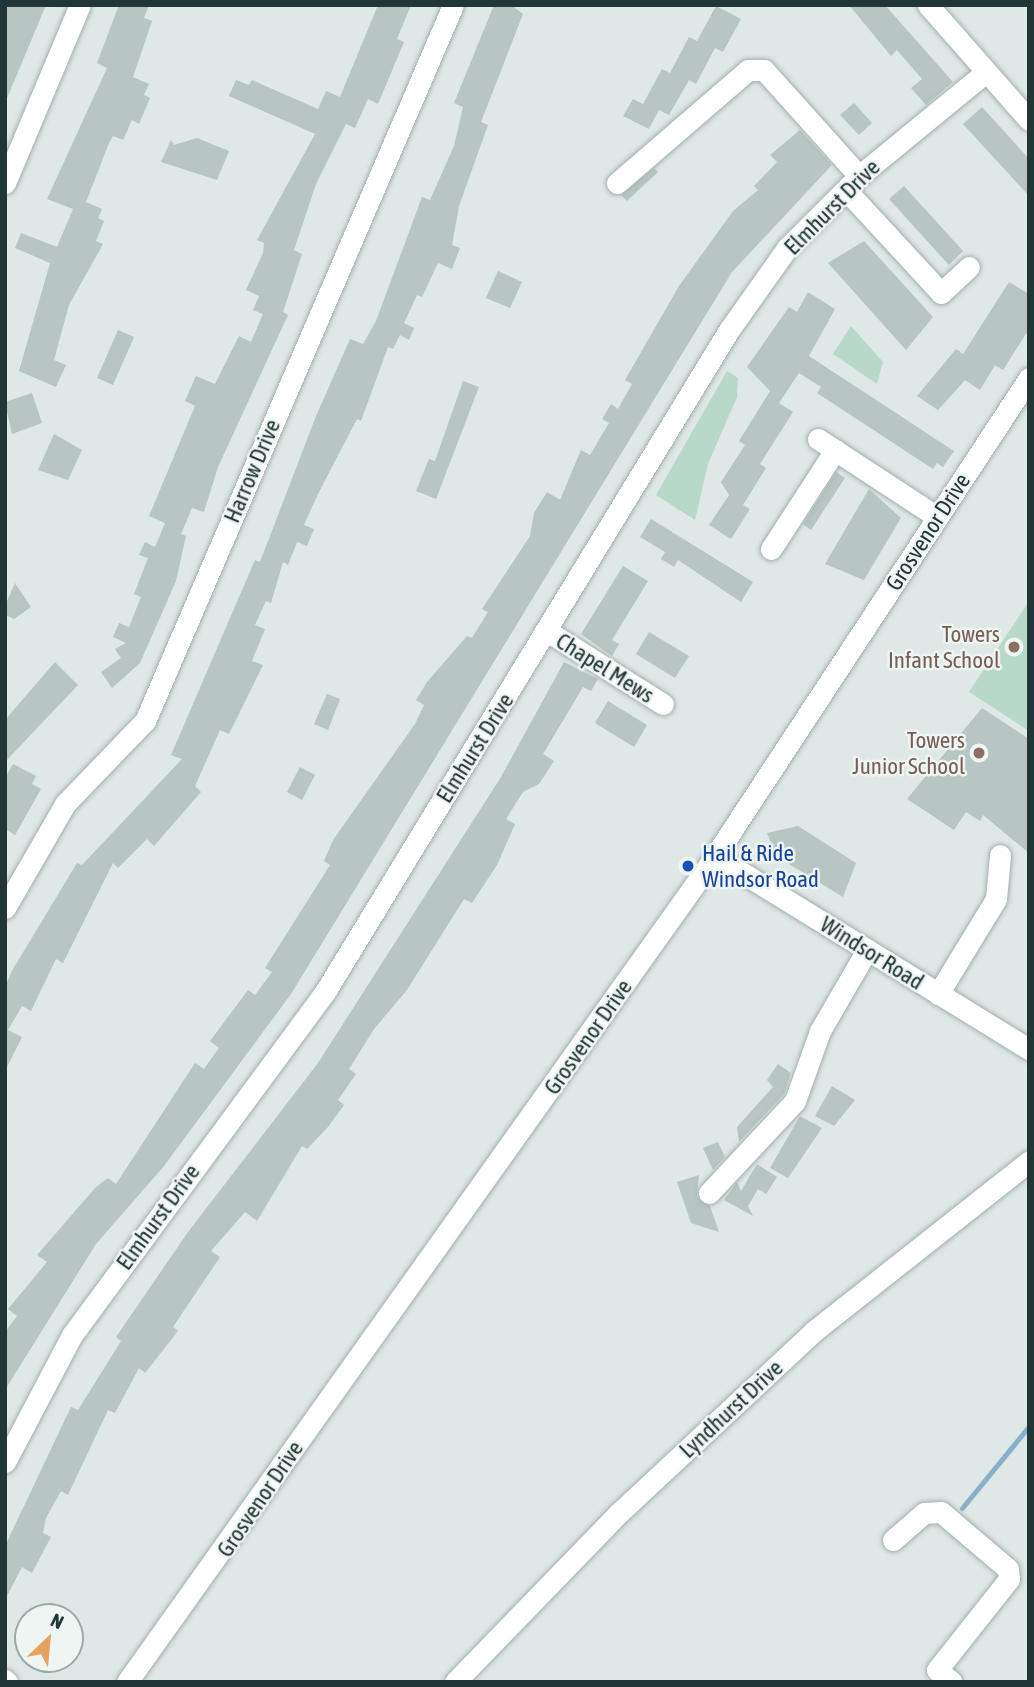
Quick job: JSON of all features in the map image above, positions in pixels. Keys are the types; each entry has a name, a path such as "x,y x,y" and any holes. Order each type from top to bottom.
{"street":[{"path":"5,183 80,5"},
{"name":"Harrow Drive","path":"5,908 65,804 145,721 453,5"},
{"path":"928,5 1029,120"},
{"path":"617,183 748,70 764,70 941,293 969,267"},
{"name":"Elmhurst Drive","path":"5,1462 72,1335 325,992 729,330 790,243 852,183 986,72"},
{"name":"Grosvenor Drive","path":"127,1682 715,856 1029,378"},
{"path":"771,549 826,444 937,517"},
{"name":"Chapel Mews","path":"547,631 663,704"},
{"path":"938,994 996,899 1000,855"},
{"name":"Windsor Road","path":"715,856 1029,1049"},
{"path":"709,1193 795,1101 820,1031 867,950"},
{"name":"Lyndhurst Drive","path":"455,1682 620,1512 814,1331 1029,1161"},
{"path":"893,1541 924,1513 941,1511 1004,1563 1009,1579 939,1678"}],"green space":[{"path":"851,326 883,362 877,384 833,354"},
{"path":"727,371 738,378 737,397 708,464 695,520 656,495"},
{"name":"Towers Infant School","path":"1029,601 1029,731 969,692"}],"building":[{"path":"5,5 46,5 5,103"},
{"path":"119,5 149,5 144,18 152,21 133,77 149,84 144,95 150,98 139,124 132,120 123,140 113,136 86,202 102,209 98,218 104,221 96,241 103,244 69,305 54,360 66,365 56,387 19,371 50,263 15,248 21,233 57,247 73,209 47,199 107,68 97,63"},
{"path":"378,5 411,5 397,39 404,42 378,104 368,99 355,128 346,124 316,184 294,250 302,254 283,312 288,315 218,467 204,512 192,508 181,534 186,536 176,581 140,663 112,688 101,672 121,658 115,649 126,643 113,637 119,623 129,627 141,597 134,594 148,558 139,555 145,542 155,547 165,523 149,516 195,406 185,401 196,376 215,384 239,336 251,342 263,314 253,310 259,296 246,290 263,253 264,243 257,240 315,134 229,96 236,80 249,85 252,80 318,109 326,91 340,97"},
{"path":"494,5 511,5 523,14 481,122 488,125 459,206 452,245 460,248 452,269 438,263 422,297 417,295 404,323 414,328 409,340 400,335 393,349 388,347 361,421 357,419 304,525 314,529 307,546 297,542 288,565 283,562 271,603 266,601 255,625 265,629 252,661 263,665 229,734 220,730 195,786 201,792 154,846 147,839 118,868 113,863 63,963 56,959 31,1011 22,1006 8,1030 22,1037 5,1071 5,986 77,863 82,865 182,759 171,755 255,560 260,562 316,416 350,339 363,344 376,321 422,197 430,200 454,146 463,107 454,103"},
{"path":"849,5 885,5 953,82 926,105 911,88 922,79 897,50 891,56"},
{"path":"716,6 741,19 723,52 715,48 696,84 689,80 669,115 659,110 649,129 623,116 633,99 643,104 662,69 670,73 689,37 697,41"},
{"path":"854,103 872,123 859,135 840,115"},
{"path":"982,107 1029,159 1029,196 963,124"},
{"path":"800,130 832,165 732,272 291,994 164,1166 96,1244 5,1390 5,1332 17,1316 8,1309 47,1262 37,1255 96,1187 108,1178 116,1184 195,1063 204,1069 219,1048 210,1041 248,990 255,995 272,972 265,968 330,865 324,861 333,840 415,724 424,705 416,700 427,682 467,636 472,638 488,612 482,609 530,536 534,513 547,492 560,500 581,450 590,455 609,423 602,419 611,404 618,409 632,384 625,380 679,286 733,211 758,190 754,186 777,162 770,155"},
{"path":"197,138 229,151 217,180 161,162 171,140 174,145"},
{"path":"654,168 658,172 627,201 621,195"},
{"path":"904,186 963,251 949,265 889,199"},
{"path":"864,241 933,317 906,350 828,263"},
{"path":"498,271 522,282 510,308 486,298"},
{"path":"1009,282 1029,294 1029,329 1003,370 995,365 980,390 965,380 938,410 917,396 956,349 963,354"},
{"path":"808,292 835,309 809,356 954,451 943,467 937,463 933,469 817,393 821,387 799,373 779,403 793,412 760,464 766,468 743,505 750,509 731,539 709,525 729,495 721,482 745,445 739,441 770,391 747,367 789,307 797,312"},
{"path":"118,330 134,337 113,385 97,378"},
{"path":"463,381 479,387 436,499 416,491 429,459 435,461"},
{"path":"32,393 42,423 12,434 5,402"},
{"path":"54,434 82,450 68,480 38,470"},
{"path":"836,472 845,478 811,530 803,524"},
{"path":"869,489 901,518 864,580 825,564"},
{"path":"651,519 753,582 741,602 678,560 674,567 661,559 665,552 640,537"},
{"path":"623,566 648,581 612,640 619,644 612,656 581,634"},
{"path":"15,583 31,607 14,619 5,615 5,606"},
{"path":"649,632 689,656 675,678 636,654"},
{"path":"55,662 78,685 5,762 5,720"},
{"path":"564,662 598,679 591,691 583,687 543,754 554,761 539,784 523,792 506,819 515,824 497,865 472,903 464,899 407,990 374,1029 349,1069 356,1074 338,1100 344,1105 328,1127 307,1149 302,1146 257,1221 245,1212 211,1251 220,1257 173,1327 178,1331 145,1373 139,1368 115,1413 108,1410 68,1495 61,1491 46,1518 43,1533 51,1537 32,1573 22,1567 5,1600 5,1546 71,1407 78,1410 121,1341 116,1337 188,1232 318,1063 501,777"},
{"path":"327,694 340,699 328,730 314,724"},
{"path":"608,701 647,725 634,747 595,723"},
{"path":"982,708 1029,739 1029,853 983,815 980,821 966,812 954,830 907,799"},
{"path":"13,764 36,776 32,784 41,789 15,835 5,829 5,778"},
{"path":"300,767 315,775 302,800 287,792"},
{"path":"798,826 856,863 843,897 776,856 767,833"},
{"path":"778,1064 791,1073 784,1094 739,1142 737,1127 773,1087 767,1080"},
{"path":"832,1086 855,1100 834,1126 815,1116"},
{"path":"800,1116 822,1128 788,1178 770,1168"},
{"path":"718,1142 725,1157 713,1170 703,1148"},
{"path":"757,1164 777,1177 766,1194 758,1189 748,1206 753,1216 724,1200 737,1182 741,1191"},
{"path":"699,1175 697,1197 710,1206 719,1232 691,1223 677,1182"}],"waterway":[{"path":"962,1508 1029,1426"}],"place":[{"name":"Towers Infant School","path":"1014,647"},
{"name":"Towers Junior School","path":"979,753"},
{"name":"Hail & Ride Windsor Road","path":"688,866"}]}
